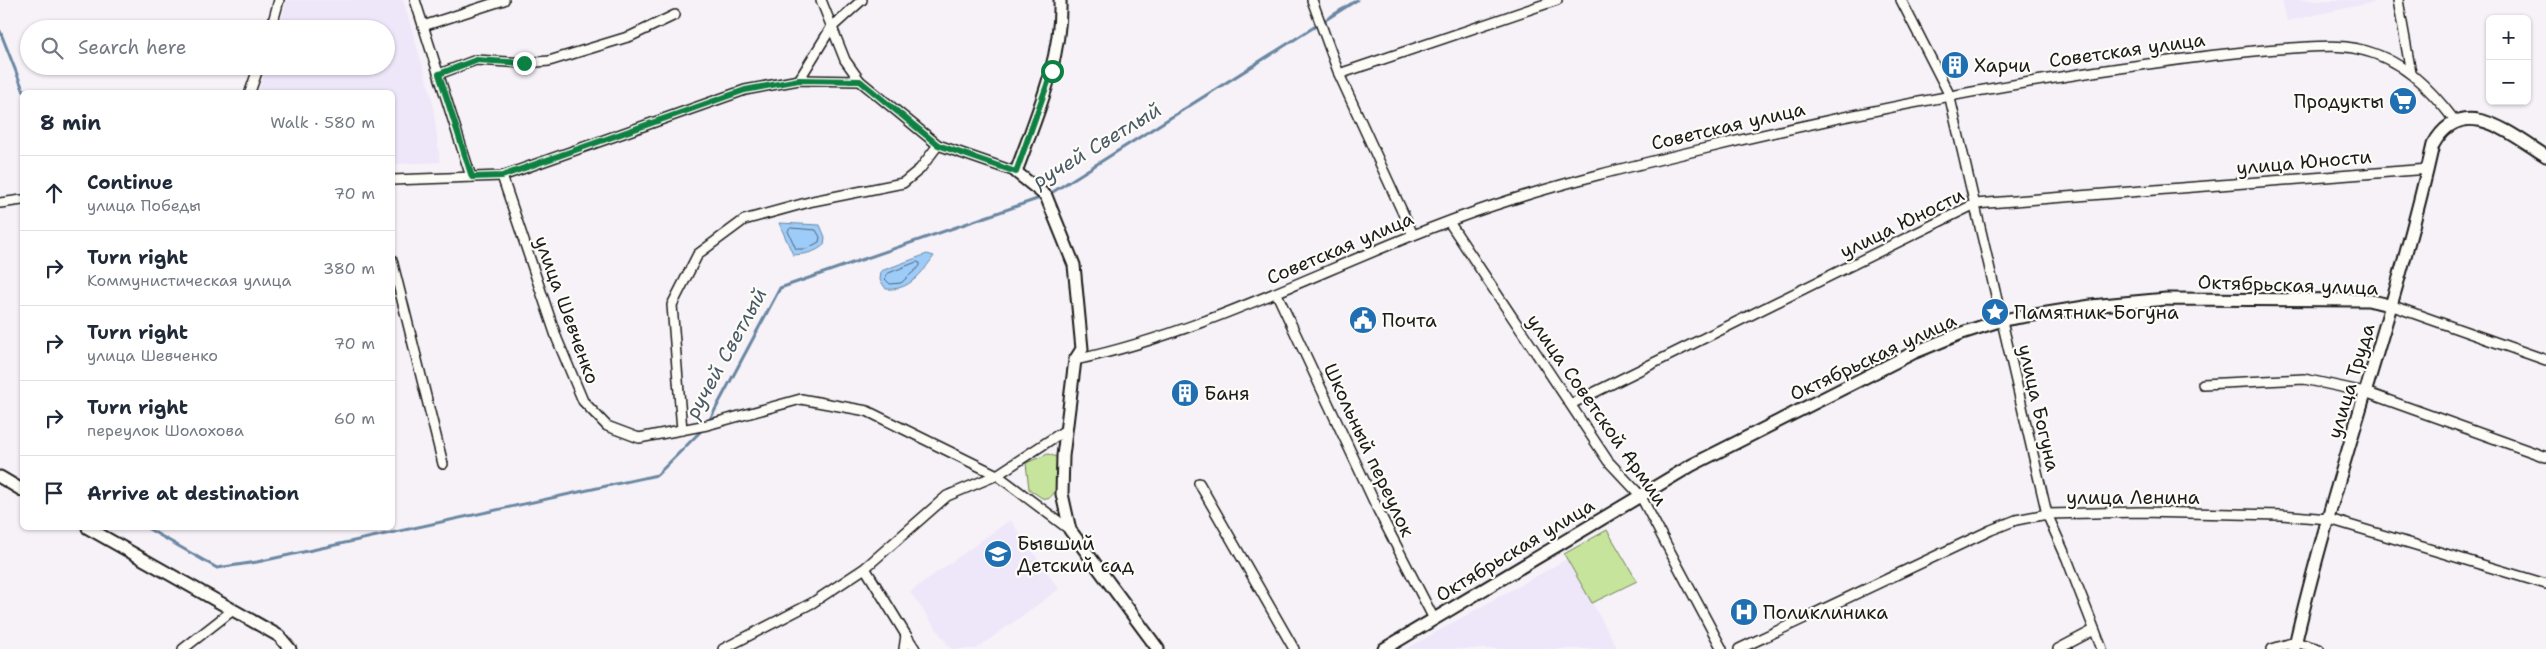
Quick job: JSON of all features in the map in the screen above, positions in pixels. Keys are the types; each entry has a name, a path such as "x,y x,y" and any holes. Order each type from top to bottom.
{"street":[{"path":"274,20 280,0"},
{"path":"415,0 472,177"},
{"path":"423,26 504,0"},
{"path":"821,0 845,60 860,81 938,145 1016,172 1046,196 1074,265 1082,349 1075,360 1063,456 1062,494 1070,530 1158,649"},
{"path":"799,80 831,28 862,0"},
{"path":"1016,172 1052,71 1061,16 1060,0"},
{"path":"1312,0 1339,74 1413,235"},
{"path":"1339,74 1557,0"},
{"name":"улица Богуна","path":"1901,0 1949,94 2047,514 2067,559 2102,649"},
{"path":"2398,0 2411,73 2427,86 2455,121 2472,118 2487,123 2546,156"},
{"path":"439,74 476,60 524,63 549,61 631,36 675,15"},
{"name":"Советская улица","path":"1075,360 1136,346 1277,294 1413,235 1569,182 1754,137 1949,94 2222,54 2310,47 2354,48 2388,59 2411,73"},
{"path":"251,90 256,75"},
{"path":"395,180 502,176 745,90 799,80 860,81"},
{"name":"улица Труда","path":"2295,646 2329,519 2393,306 2433,145 2442,129 2455,121"},
{"path":"682,430 672,305 698,254 744,220 813,202 903,183 920,169 938,145"},
{"name":"улица Юности","path":"1571,404 1976,204 2428,169"},
{"name":"улица Шевченко","path":"502,176 557,339 583,401 607,426 639,438 682,430 801,399 867,411 997,475 1070,530"},
{"path":"0,203 20,200"},
{"name":"улица Советской Армии","path":"1449,222 1608,461 1640,495 1722,649"},
{"path":"395,272 443,464"},
{"name":"Школьный переулок","path":"1277,294 1378,510 1434,619"},
{"name":"Октябрьская улица","path":"1384,649 1692,465 1913,353 2002,320 2091,306 2166,299 2368,300 2393,306 2546,360"},
{"path":"2203,384 2304,379 2366,392 2546,457"},
{"path":"723,649 812,603 865,568 947,496 997,475 1067,428"},
{"path":"0,478 20,489"},
{"path":"1199,483 1294,649"},
{"name":"улица Ленина","path":"1739,649 1991,530 2016,520 2047,514 2140,512 2281,515 2329,519 2546,584"},
{"path":"92,530 278,636 290,649"},
{"path":"865,568 915,649"},
{"path":"183,649 233,610"},
{"path":"2058,649 2094,630"},
{"path":"904,649 906,635"},
{"path":"2272,649 2295,646 2319,649"}],"shaded area":[{"path":"287,0 403,0 432,98 440,162 395,164 395,90 259,90 264,75 395,75 395,20 281,20"},
{"path":"2282,0 2383,0 2287,21"},
{"name":"Бывший Детский сад","path":"1010,520 1059,589 976,649 951,649 910,592"},
{"path":"1567,559 1618,649 1406,649"}],"green space":[{"path":"1048,454 1059,458 1060,469 1055,491 1048,499 1042,498 1029,489 1026,463"},
{"path":"1607,530 1637,581 1592,603 1564,554"}],"water":[{"path":"779,223 820,225 825,237 824,245 810,253 793,255"},
{"path":"927,254 934,256 914,280 902,287 886,289 880,280 881,271"}],"waterway":[{"name":"ручей Светлый","path":"1048,195 1357,0"},
{"name":"ручей Светлый","path":"0,31 23,90"},
{"name":"ручей Светлый","path":"708,423 780,288 1043,197"},
{"name":"ручей Светлый","path":"150,530 217,568 257,562 657,475 704,428"}],"place":[{"name":"Харчи","path":"1955,65"},
{"name":"Продукты","path":"2403,101"},
{"name":"Памятник Богуна","path":"1995,312"},
{"name":"Почта","path":"1363,320"},
{"name":"Баня","path":"1185,393"},
{"name":"Бывший Детский сад","path":"998,554"},
{"name":"Поликлиника","path":"1744,612"}],"route":[{"path":"524,63 476,60 439,74 472,177 502,176 745,90 799,80 860,81 938,145 1016,172 1052,71"}]}
